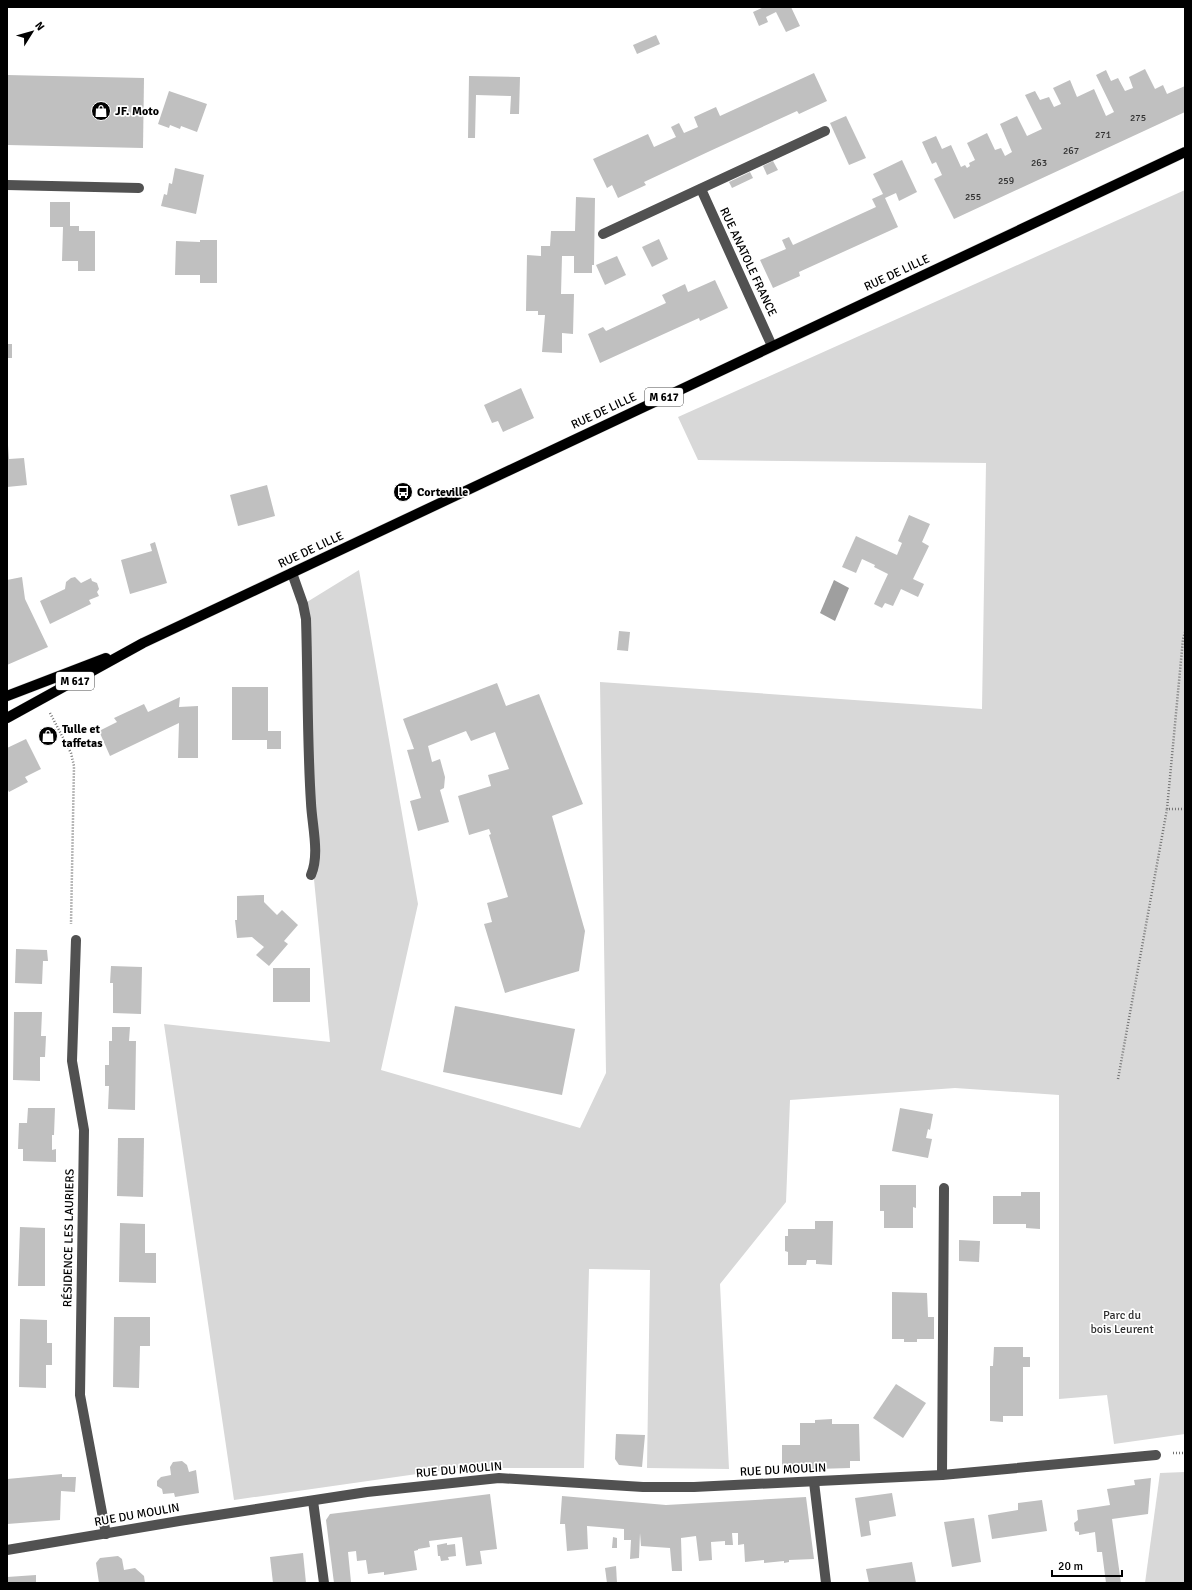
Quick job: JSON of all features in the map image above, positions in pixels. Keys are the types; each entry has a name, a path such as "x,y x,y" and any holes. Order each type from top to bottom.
{"main road":[{"name":"RUE DE LILLE","path":"7,718 143,643 1185,152"},
{"name":"RUE DE LILLE","path":"7,696 143,643"}],"street":[{"path":"603,234 825,131"},
{"path":"7,185 140,188"},
{"name":"RUE ANATOLE FRANCE","path":"701,189 772,346"},
{"path":"292,573 303,604 306,619 311,804 315,853 314,869 311,876"},
{"name":"RÉSIDENCE LES LAURIERS","path":"76,940 72,1061 84,1130 80,1394 106,1534"},
{"path":"942,1475 944,1188"},
{"name":"RUE DU MOULIN","path":"7,1550 179,1521 375,1491 499,1478 671,1488 942,1475 1156,1454"},
{"path":"814,1482 826,1583"},
{"path":"313,1501 324,1583"}],"path":[{"path":"1118,1079 1167,810 1183,639 1185,632"},
{"path":"42,699 73,758 71,925 76,940"},
{"path":"1167,810 1185,809"}],"green space":[{"name":"Parc du bois Leurent","path":"1185,190 1185,1434 1114,1444 1107,1395 1059,1399 1059,1095 955,1088 790,1100 786,1202 720,1284 729,1469 647,1468 650,1270 589,1269 584,1468 459,1468 234,1500 164,1024 330,1042 306,798 307,602 359,570 418,904 381,1070 580,1128 606,1073 600,682 982,709 986,463 698,460 678,417"},
{"path":"1185,1472 1185,1583 1145,1583 1160,1473"}],"shaded area":[{"path":"834,580 849,588 835,621 820,613"}],"building":[{"path":"764,7 791,7 800,26 786,32 776,12 766,17 768,22 759,26 753,12"},
{"path":"656,35 660,44 637,54 633,45"},
{"path":"1145,69 1155,89 1163,85 1167,94 1185,86 1185,112 954,219 934,179 942,175 936,162 932,164 922,142 936,136 942,149 951,145 961,167 965,165 967,168 970,166 969,163 975,160 967,143 987,133 995,150 1001,148 1005,156 1012,152 1000,124 1017,116 1027,136 1042,129 1025,95 1035,91 1040,100 1049,97 1054,107 1061,104 1053,88 1070,80 1077,97 1094,89 1106,116 1114,112 1096,75 1106,70 1111,81 1118,78 1125,91 1133,88 1129,77"},
{"path":"814,73 827,101 799,114 797,111 710,151 644,182 646,185 618,198 612,185 607,188 593,159 648,134 654,147 676,137 671,127 679,123 684,133 698,127 694,117 716,107 720,116"},
{"path":"7,75 144,78 143,148 7,145"},
{"path":"469,76 520,77 519,114 510,114 511,96 476,95 475,138 468,138"},
{"path":"169,91 207,104 197,132 181,126 180,129 170,125 169,128 158,124"},
{"path":"846,116 866,158 849,165 830,123"},
{"path":"902,160 917,192 899,201 896,193 885,198 898,227 799,272 800,276 773,288 760,260 786,249 782,240 789,237 793,245 876,207 872,199 883,194 873,174"},
{"path":"773,161 778,170 767,175 763,166"},
{"path":"175,168 204,175 196,214 161,206 164,194 167,195 169,183 172,184"},
{"path":"750,172 753,178 732,188 729,182"},
{"path":"576,197 595,198 594,265 592,265 592,273 574,273 574,256 562,256 561,294 574,294 573,334 562,333 562,353 542,352 545,315 538,315 538,311 526,311 527,255 541,256 541,246 550,246 551,231 575,231"},
{"path":"50,202 70,202 70,226 79,226 79,231 95,231 95,271 78,271 78,261 62,261 63,227 50,227"},
{"path":"659,239 668,259 652,267 642,247"},
{"path":"200,240 217,240 217,283 200,283 200,275 175,275 176,241 200,242"},
{"path":"617,256 626,275 605,285 596,265"},
{"path":"715,280 728,308 700,321 699,318 600,363 588,334 603,327 606,331 666,303 662,295 685,284 688,292"},
{"path":"7,344 12,344 12,358 7,358"},
{"path":"521,388 534,418 503,432 498,421 492,423 484,405"},
{"path":"7,445 9,459 24,458 27,485 7,487"},
{"path":"267,485 275,516 238,526 230,495"},
{"path":"909,515 930,524 922,542 929,546 913,579 924,584 918,597 901,589 893,606 885,603 882,608 874,604 888,574 874,567 875,565 862,559 856,573 842,567 856,536 897,555 902,543 898,541"},
{"path":"155,542 167,583 130,594 121,560 152,551 150,544"},
{"path":"22,577 25,599 48,647 7,665 7,580"},
{"path":"75,577 81,583 91,578 92,581 97,583 99,589 97,592 99,596 89,600 91,604 50,624 40,601 65,589 66,582"},
{"path":"619,631 630,632 628,651 617,650"},
{"path":"497,683 506,706 539,694 583,804 552,816 585,931 579,971 505,993 484,924 492,922 487,903 508,897 489,835 491,834 489,829 469,835 458,796 491,786 488,775 509,769 495,732 471,741 466,731 428,746 432,762 440,759 445,777 444,788 440,790 449,822 418,831 410,801 421,798 407,750 414,749 403,719"},
{"path":"232,687 268,687 268,731 281,731 281,749 267,749 267,740 232,740"},
{"path":"180,697 179,707 198,706 198,758 178,758 179,723 110,756 99,731 117,722 114,718 144,704 148,712"},
{"path":"26,739 41,769 25,777 28,782 9,792 7,788 7,748"},
{"path":"264,895 264,902 277,915 282,910 298,925 284,941 288,944 269,966 256,955 264,947 252,937 237,938 235,920 237,920 237,896"},
{"path":"16,949 47,950 48,961 43,961 42,984 15,983"},
{"path":"111,966 142,967 141,1014 113,1013 113,983 110,983"},
{"path":"273,968 310,968 310,1002 273,1002"},
{"path":"455,1006 575,1029 562,1095 443,1072"},
{"path":"14,1012 42,1012 41,1036 46,1036 45,1057 40,1057 40,1081 13,1080"},
{"path":"112,1027 130,1027 129,1041 136,1041 135,1110 108,1109 109,1086 105,1086 105,1065 109,1065 109,1041 112,1041"},
{"path":"28,1108 55,1108 52,1150 56,1149 56,1162 23,1161 23,1149 18,1149 19,1123 27,1123"},
{"path":"900,1108 933,1114 930,1130 928,1129 926,1138 932,1139 928,1158 892,1151"},
{"path":"118,1138 144,1138 143,1197 117,1196"},
{"path":"880,1185 916,1185 916,1208 913,1207 913,1228 884,1228 884,1211 880,1211"},
{"path":"1021,1192 1040,1192 1040,1229 1026,1228 1026,1224 993,1224 993,1196 1021,1196"},
{"path":"815,1221 833,1221 832,1265 816,1264 816,1260 807,1260 806,1265 788,1265 788,1252 785,1251 785,1236 788,1236 788,1229 815,1229"},
{"path":"120,1223 145,1224 145,1253 156,1253 156,1283 119,1282"},
{"path":"20,1227 45,1228 45,1286 18,1286"},
{"path":"959,1240 980,1241 979,1262 959,1261"},
{"path":"892,1292 927,1293 928,1317 934,1317 934,1339 917,1339 917,1342 904,1342 904,1339 892,1339"},
{"path":"114,1317 150,1317 150,1346 140,1346 139,1388 113,1387"},
{"path":"20,1319 47,1320 47,1343 52,1343 52,1365 46,1365 46,1388 19,1387"},
{"path":"994,1347 1023,1347 1023,1357 1030,1357 1030,1367 1023,1367 1023,1416 1003,1416 1003,1422 990,1421 990,1366 993,1366"},
{"path":"896,1384 926,1403 903,1438 873,1418"},
{"path":"832,1419 832,1424 859,1424 860,1461 850,1461 850,1468 782,1470 782,1445 800,1445 800,1423 815,1423 815,1420"},
{"path":"616,1434 645,1435 642,1467 619,1465 615,1459"},
{"path":"182,1461 187,1465 189,1472 196,1470 199,1493 175,1497 174,1493 163,1494 162,1489 157,1486 157,1481 161,1477 171,1475 170,1467 173,1462"},
{"path":"62,1474 62,1477 76,1477 75,1492 61,1491 60,1520 7,1524 7,1479"},
{"path":"1151,1478 1148,1514 1112,1519 1121,1583 1106,1583 1102,1552 1097,1552 1095,1532 1079,1535 1079,1532 1075,1531 1074,1523 1078,1520 1077,1510 1110,1505 1107,1489 1135,1485 1134,1480"},
{"path":"892,1493 896,1516 869,1521 871,1535 861,1537 855,1498"},
{"path":"490,1494 497,1549 480,1551 482,1564 466,1566 462,1537 429,1541 430,1547 414,1551 417,1570 384,1575 384,1572 368,1574 366,1560 357,1561 356,1551 348,1552 351,1582 334,1583 326,1520 330,1514"},
{"path":"562,1496 666,1505 806,1497 814,1559 789,1560 789,1562 784,1563 784,1561 764,1563 764,1560 745,1562 744,1544 738,1545 738,1533 732,1533 733,1545 725,1545 725,1541 711,1542 712,1560 699,1561 696,1536 681,1538 682,1571 672,1571 670,1548 641,1546 640,1533 639,1558 630,1559 631,1540 624,1540 624,1529 587,1526 588,1549 567,1551 565,1524 560,1524"},
{"path":"1042,1500 1047,1531 992,1539 988,1515 1018,1510 1018,1503"},
{"path":"974,1518 981,1562 952,1567 944,1522"},
{"path":"613,1537 617,1538 617,1548 612,1548"},
{"path":"447,1543 447,1545 455,1544 456,1556 448,1557 449,1560 441,1561 440,1556 438,1556 437,1545"},
{"path":"303,1553 306,1583 273,1583 270,1557"},
{"path":"118,1556 122,1559 124,1570 135,1568 144,1576 145,1583 99,1583 96,1563 100,1558"},
{"path":"912,1562 916,1583 869,1583 866,1569"},
{"path":"616,1566 617,1583 607,1583 605,1568"},
{"path":"36,1575 36,1583 7,1583 7,1577"}],"place":[{"name":"JF. Moto","path":"101,111"},
{"name":"Corteville","path":"403,492"},
{"name":"Tulle et taffetas","path":"48,736"}]}
